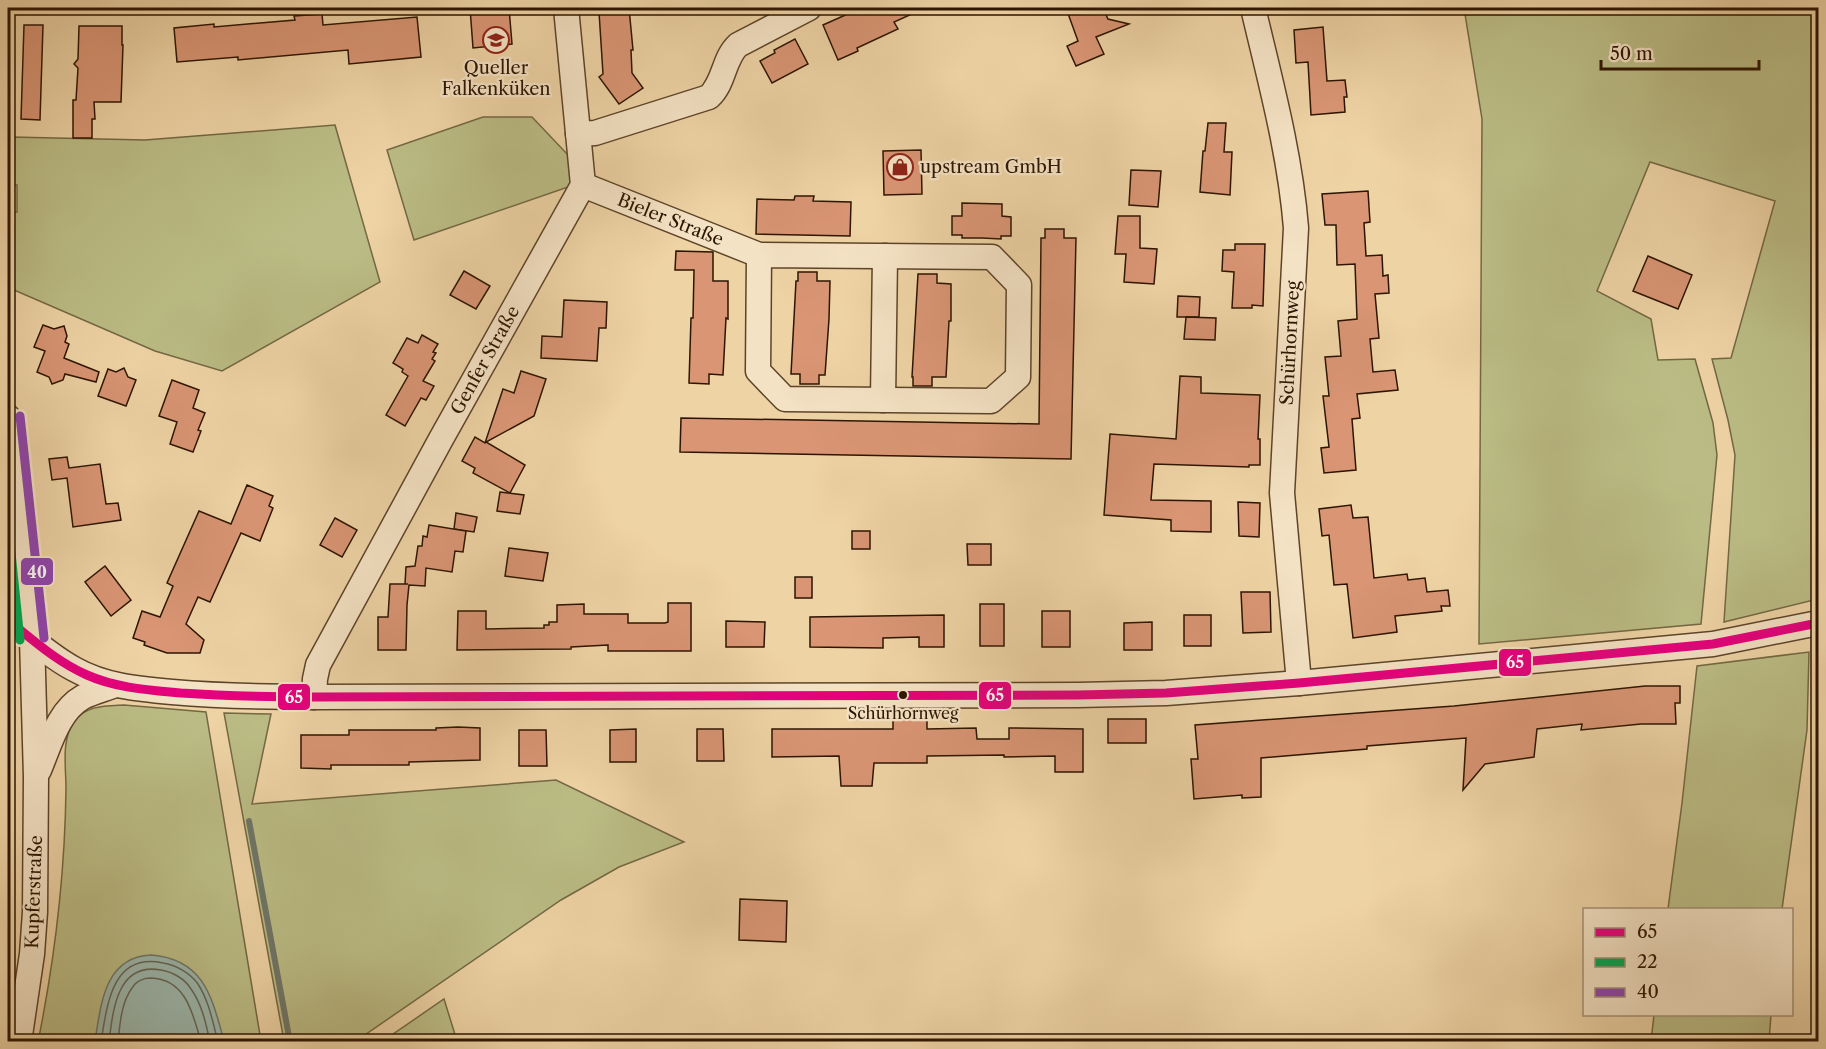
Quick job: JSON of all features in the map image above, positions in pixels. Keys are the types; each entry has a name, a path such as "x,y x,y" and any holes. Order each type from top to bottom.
{"street":[{"path":"566,8 583,184"},
{"path":"578,134 595,132 709,97 717,90 732,51 738,45 809,8"},
{"name":"Schürhornweg","path":"1253,8 1294,193 1296,228 1282,493 1299,683"},
{"name":"Bieler Straße","path":"583,184 759,255 992,257 1019,285 1018,377 992,401 785,399 758,371 759,255"},
{"name":"Genfer Straße","path":"314,697 318,665 583,184"},
{"path":"883,400 885,256"},
{"name":"Kupferstraße","path":"8,417 32,639 36,777 35,912 32,954 20,1041"},
{"path":"8,620 74,669 115,685 215,696 314,697 1166,693 1299,683 1713,644 1818,623"},
{"name":"Kupferstraße","path":"36,777 59,722 74,704 84,697 115,685"}],"green space":[{"path":"1464,8 1818,8 1818,599 1724,622 1735,455 1712,359 1731,358 1775,201 1650,162 1597,291 1651,319 1658,360 1695,359 1713,423 1717,455 1701,624 1479,644 1482,119"},
{"path":"483,117 532,117 569,156 571,186 414,240 387,150"},
{"path":"335,125 380,282 222,371 155,351 14,290 12,212 17,212 17,185 12,185 11,137 145,140"},
{"path":"1809,652 1807,730 1782,908 1668,908 1697,666"},
{"path":"124,705 206,712 261,1041 38,1042 54,947 61,884 67,737 74,722 84,712 90,709"},
{"path":"224,713 271,714 252,804 556,780 684,842 619,867 561,900 356,1041 284,1041"},
{"path":"444,999 457,1041 383,1041"},
{"path":"1654,1016 1771,1016 1769,1041 1651,1041"}],"water":[{"path":"151,955 169,958 194,972 210,996 224,1041 95,1041 103,998 114,974 123,964 135,958"}],"building":[{"path":"470,8 509,8 512,44 473,48"},
{"path":"613,8 629,8 633,50 631,50 632,73 643,88 619,104 599,77 603,74 599,12 613,10"},
{"path":"861,8 925,8 894,22 898,29 857,48 858,51 838,60 823,25"},
{"path":"1066,8 1103,8 1108,19 1129,24 1096,37 1104,54 1076,66 1067,46 1078,41"},
{"path":"322,14 323,25 417,17 421,57 349,64 348,50 238,60 238,57 177,62 174,28 295,20 294,16"},
{"path":"24,25 43,25 40,120 21,119"},
{"path":"79,26 122,26 121,102 94,102 95,119 92,119 92,138 73,138 73,100 76,100 78,68 74,64 78,59"},
{"path":"1323,27 1327,81 1345,80 1347,97 1344,97 1345,112 1311,115 1308,62 1296,63 1294,30"},
{"path":"795,39 808,64 772,83 760,61 775,53 774,50"},
{"path":"1208,123 1226,123 1224,152 1232,152 1230,195 1200,192"},
{"path":"921,150 922,194 884,195 883,151"},
{"path":"1131,170 1161,171 1158,207 1129,205"},
{"path":"1368,191 1370,222 1364,223 1366,256 1382,255 1383,276 1388,275 1389,293 1375,294 1379,338 1370,339 1373,372 1395,370 1398,390 1357,394 1360,418 1352,419 1356,470 1324,473 1321,448 1329,447 1323,396 1329,396 1325,357 1341,356 1338,321 1357,319 1355,264 1337,265 1336,225 1325,225 1322,194"},
{"path":"795,196 814,196 813,201 851,202 850,236 756,234 757,199 794,200"},
{"path":"962,203 1002,204 1002,216 1011,217 1011,236 1001,236 1001,239 962,238 962,235 952,235 952,216 962,216"},
{"path":"1118,216 1140,216 1140,248 1157,249 1154,284 1124,282 1126,254 1115,254"},
{"path":"1045,229 1064,229 1064,238 1076,238 1071,459 680,452 681,418 1039,424 1041,238 1045,238"},
{"path":"1235,244 1265,244 1263,306 1232,308 1234,272 1222,271 1223,250 1235,250"},
{"path":"676,251 713,252 713,281 728,281 728,319 726,318 723,375 709,374 709,384 689,383 694,270 675,270"},
{"path":"1648,256 1692,275 1678,309 1633,291"},
{"path":"464,271 490,286 476,309 450,295"},
{"path":"798,272 817,272 817,281 830,281 825,375 819,375 819,384 800,384 800,374 791,374"},
{"path":"918,274 937,274 937,283 951,284 951,321 949,321 946,377 932,377 932,386 913,386"},
{"path":"1178,296 1200,297 1199,317 1177,317"},
{"path":"564,300 607,302 606,328 599,328 597,361 541,358 542,336 562,337"},
{"path":"1186,317 1216,318 1215,340 1184,339"},
{"path":"43,325 54,329 64,326 67,336 65,342 69,344 64,358 99,372 96,382 65,374 63,380 52,384 49,377 37,372 45,351 34,347"},
{"path":"422,335 438,344 433,352 436,353 432,359 435,361 423,381 434,386 426,400 421,398 405,426 386,415 408,376 402,372 403,369 393,363 407,338 418,343"},
{"path":"124,368 128,377 136,380 126,406 98,396 108,369 116,372"},
{"path":"521,371 546,379 534,416 486,442 525,465 510,493 473,473 475,468 462,461 475,437 485,443 503,389 514,393"},
{"path":"1180,376 1201,377 1201,393 1260,395 1258,439 1260,439 1260,465 1249,465 1249,467 1154,464 1151,500 1211,501 1211,532 1171,531 1171,520 1104,515 1110,434 1176,439"},
{"path":"172,380 199,390 193,408 205,413 193,452 170,444 177,422 159,416"},
{"path":"67,457 69,468 100,464 106,504 118,503 121,520 73,527 67,478 52,480 49,459"},
{"path":"247,485 273,496 269,506 273,508 260,541 241,533 210,602 198,597 186,624 204,640 200,653 167,653 144,645 145,642 133,638 142,611 160,617 173,586 167,583 199,511 231,524"},
{"path":"500,492 524,495 520,514 497,511"},
{"path":"1238,502 1260,503 1259,537 1239,536"},
{"path":"1351,505 1353,518 1368,517 1374,578 1407,574 1408,580 1425,578 1427,592 1448,590 1450,606 1441,606 1442,611 1395,616 1397,632 1353,638 1347,584 1334,585 1329,535 1322,536 1319,509"},
{"path":"456,513 477,517 474,532 454,529"},
{"path":"335,518 357,530 342,557 320,545"},
{"path":"429,525 466,531 463,552 455,551 452,572 426,568 425,586 409,585 406,650 378,650 378,617 388,617 390,584 405,584 406,567 415,566 418,546 422,546 423,536 427,537"},
{"path":"852,531 870,531 870,549 852,549"},
{"path":"967,544 991,544 991,565 968,565"},
{"path":"509,548 548,553 543,581 505,576"},
{"path":"105,566 131,600 111,616 85,582"},
{"path":"795,577 812,577 812,598 795,598"},
{"path":"1241,592 1270,592 1271,632 1243,633"},
{"path":"668,603 691,603 691,651 608,651 608,645 571,647 571,649 457,650 458,611 486,611 486,629 544,628 544,625 549,625 549,622 557,622 557,605 584,604 584,614 628,614 628,623 665,623 668,622"},
{"path":"980,604 1004,604 1004,646 980,646"},
{"path":"1042,611 1070,611 1070,647 1042,647"},
{"path":"944,615 944,647 919,647 919,637 883,638 883,648 810,647 810,617"},
{"path":"1184,615 1211,615 1211,646 1184,646"},
{"path":"726,621 765,622 764,647 726,647"},
{"path":"1152,622 1152,650 1124,650 1124,623"},
{"path":"1645,686 1680,686 1680,703 1675,703 1676,724 1641,724 1581,730 1582,724 1537,729 1534,757 1485,764 1463,790 1466,738 1261,758 1261,797 1242,798 1242,795 1194,799 1191,759 1198,759 1195,725 1454,706"},
{"path":"893,717 927,718 927,729 976,728 977,739 1009,739 1009,728 1083,729 1083,772 1055,772 1055,756 927,756 927,763 874,763 872,786 841,786 839,756 772,757 772,729 893,729"},
{"path":"1108,719 1146,719 1146,743 1108,743"},
{"path":"436,728 480,728 480,760 409,762 409,765 331,765 331,769 301,768 301,735 349,735 349,730 436,730"},
{"path":"636,729 636,762 610,762 610,730"},
{"path":"697,729 723,729 724,761 697,761"},
{"path":"519,730 546,730 547,766 519,766"},
{"path":"740,899 787,901 786,942 739,940"}],"waterway":[{"path":"249,821 290,1042"}],"transit line":[{"name":"40","path":"20,416 44,638"},
{"name":"22","path":"8,524 20,640"},
{"name":"65","path":"8,620 66,664 109,683 181,693 314,697 1166,693 1299,683 1713,644 1818,623"}],"place":[{"name":"Queller Falkenküken","path":"496,40"},
{"name":"upstream GmbH","path":"900,167"},
{"name":"Schürhornweg","path":"903,695"}]}
